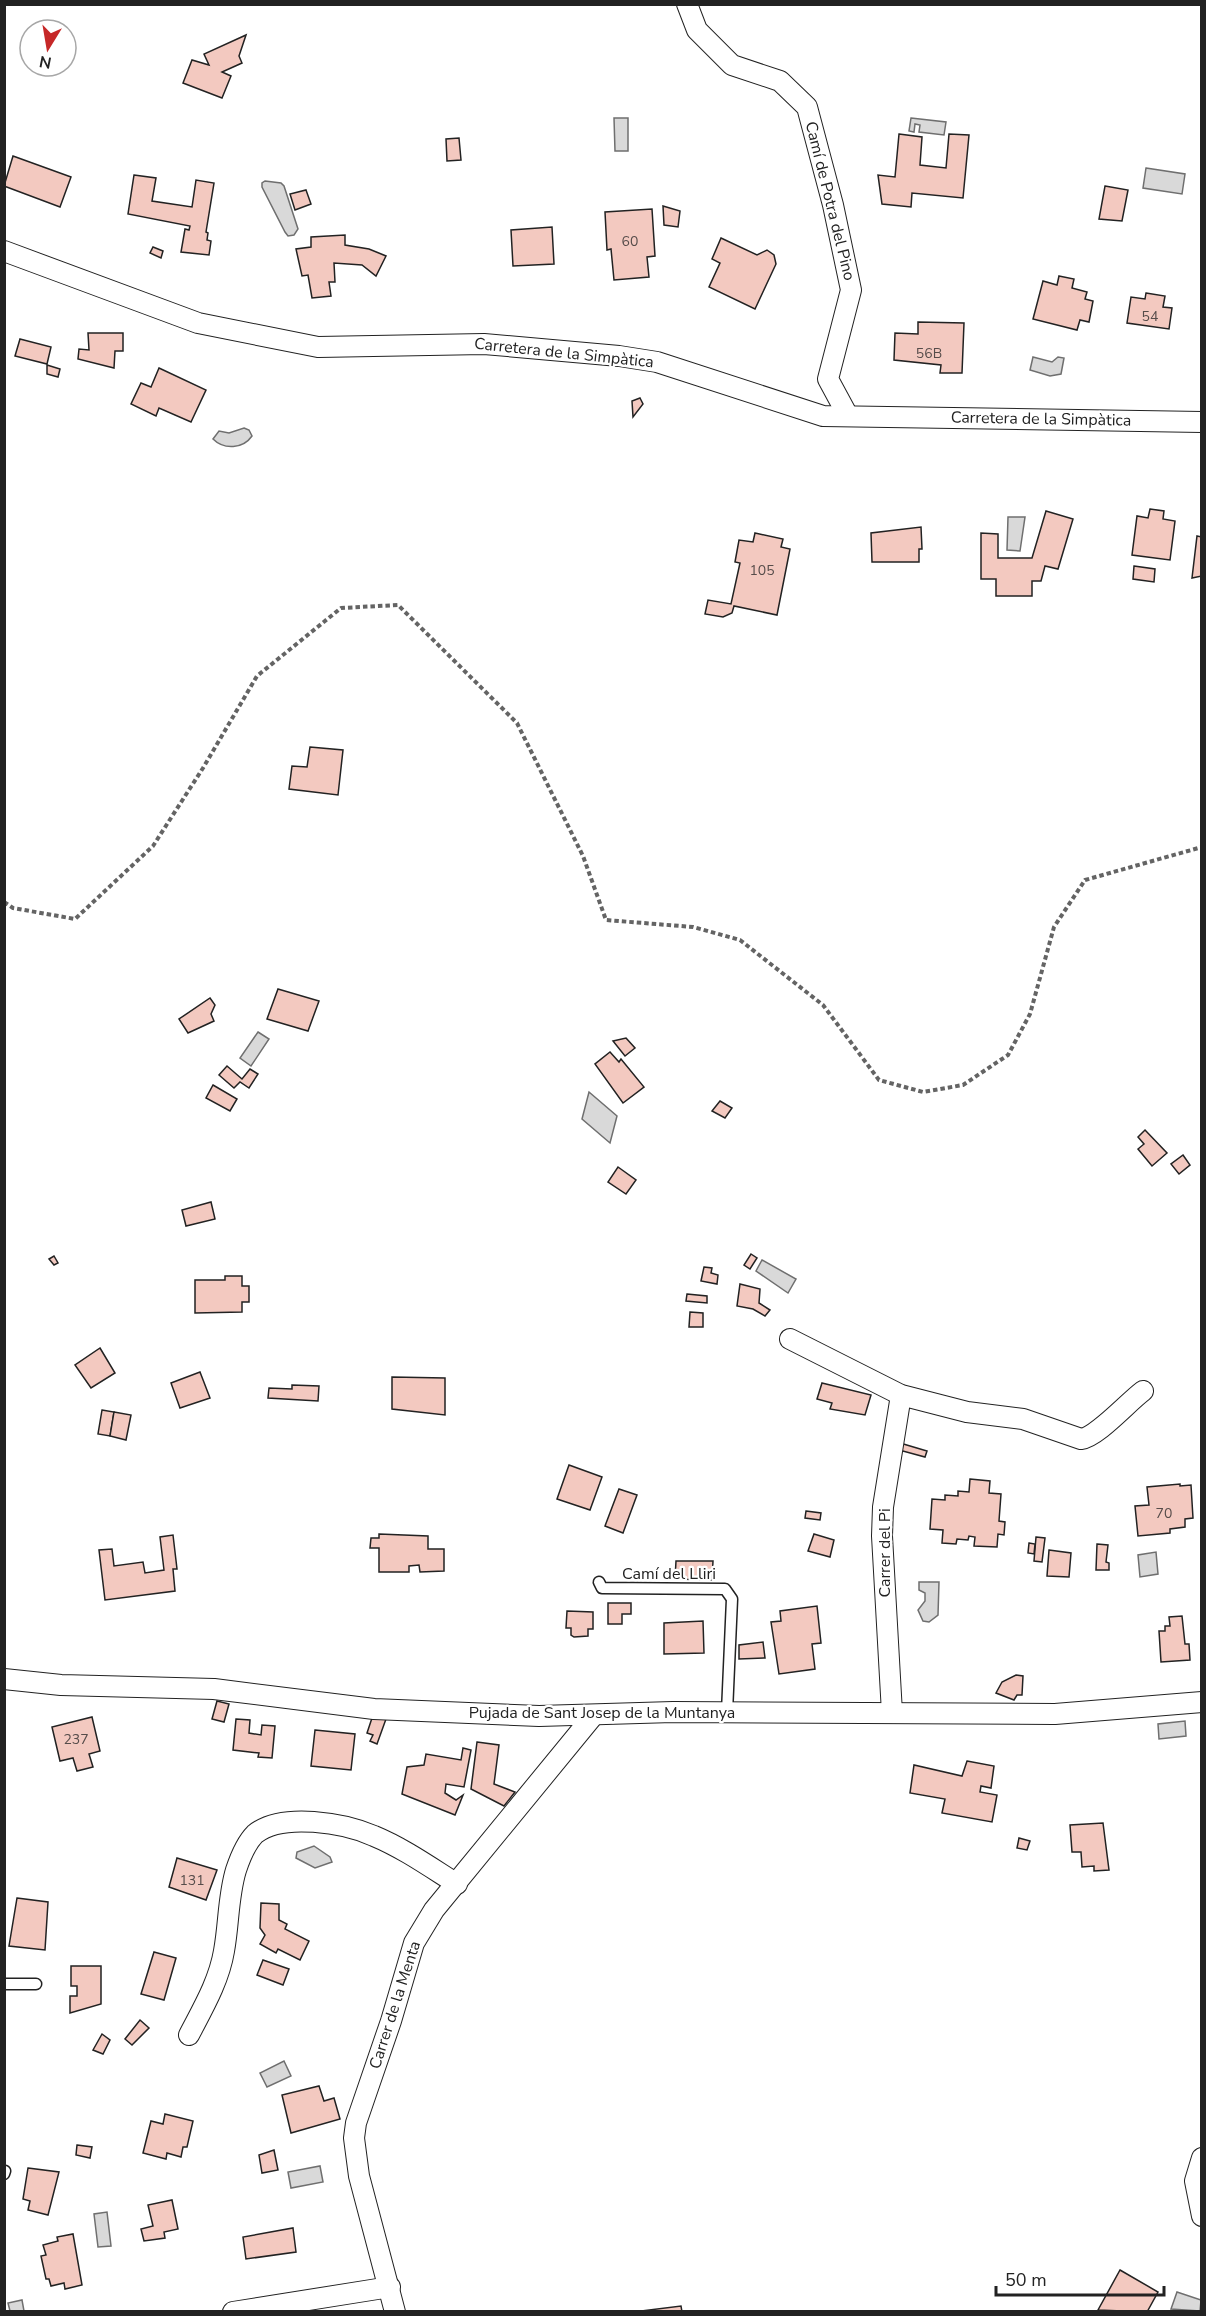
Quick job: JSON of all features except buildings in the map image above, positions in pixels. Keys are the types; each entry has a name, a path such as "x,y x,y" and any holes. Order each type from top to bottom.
{"street":[{"name":"Camí de Potra del Pino","path":"687,4 697,30 732,65 780,81 807,107 833,205 851,290 828,379 848,416"},
{"name":"Carretera de la Simpàtica","path":"4,251 198,323 318,347 484,344 619,356 657,362 823,416 1202,422"},
{"path":"790,1340 901,1395 967,1412 1023,1419 1081,1439 1098,1433 1120,1408 1143,1390"},
{"name":"Carrer del Pi","path":"892,1713 882,1536 883,1507 901,1395"},
{"name":"Pujada de Sant Josep de la Muntanya","path":"4,1679 61,1685 214,1689 297,1701 430,1712 593,1716 727,1712 1055,1714 1202,1702"},
{"name":"Carrer de la Menta","path":"395,2312 359,2176 354,2138 356,2123 414,1942 422,1926 593,1716"},
{"path":"189,2035 211,1992 224,1952 236,1870 246,1846 257,1833 283,1824 306,1822 354,1829 384,1841 457,1884"},
{"path":"1202,2158 1195,2181 1202,2216"},
{"path":"233,2312 390,2287"}],"lane":[{"name":"Camí del Lliri","path":"599,1582 602,1588 629,1590 725,1589 732,1599 727,1712"},
{"path":"4,1984 36,1984"}],"path":[{"path":"4,902 13,908 75,920 153,846 203,768 257,676 341,608 398,605 517,723 583,856 606,920 693,927 740,940 823,1005 879,1080 923,1092 963,1085 1008,1055 1030,1014 1054,927 1085,880 1202,846"}],"shaded area":[{"path":"614,118 628,118 628,151 615,151"},
{"path":"911,118 946,122 944,135 919,132 920,125 915,124 914,132 909,131"},
{"path":"1146,168 1185,174 1182,194 1143,188"},
{"path":"265,181 281,183 284,186 298,229 294,235 288,236 285,232 262,187"},
{"path":"1033,357 1052,362 1058,357 1064,358 1061,374 1050,376 1030,370"},
{"path":"244,428 249,430 252,436 239,446 222,445 213,439 219,431 229,433"},
{"path":"1008,517 1025,517 1020,551 1007,550"},
{"path":"258,1032 269,1039 251,1066 240,1058"},
{"path":"589,1092 617,1116 610,1143 582,1119"},
{"path":"762,1260 796,1279 788,1293 756,1271"},
{"path":"1156,1552 1158,1574 1140,1577 1138,1555"},
{"path":"919,1582 939,1582 938,1615 929,1622 923,1621 918,1610 925,1601 925,1593 919,1590"},
{"path":"1185,1721 1186,1736 1159,1739 1158,1724"},
{"path":"314,1846 330,1857 332,1862 315,1868 296,1858 297,1852"},
{"path":"284,2061 291,2076 267,2087 260,2073"},
{"path":"320,2166 323,2182 291,2188 288,2172"},
{"path":"107,2212 111,2246 98,2247 94,2214"},
{"path":"1177,2292 1201,2300 1200,2311 1171,2309"},
{"path":"22,2300 24,2311 10,2311 8,2303"}]}
